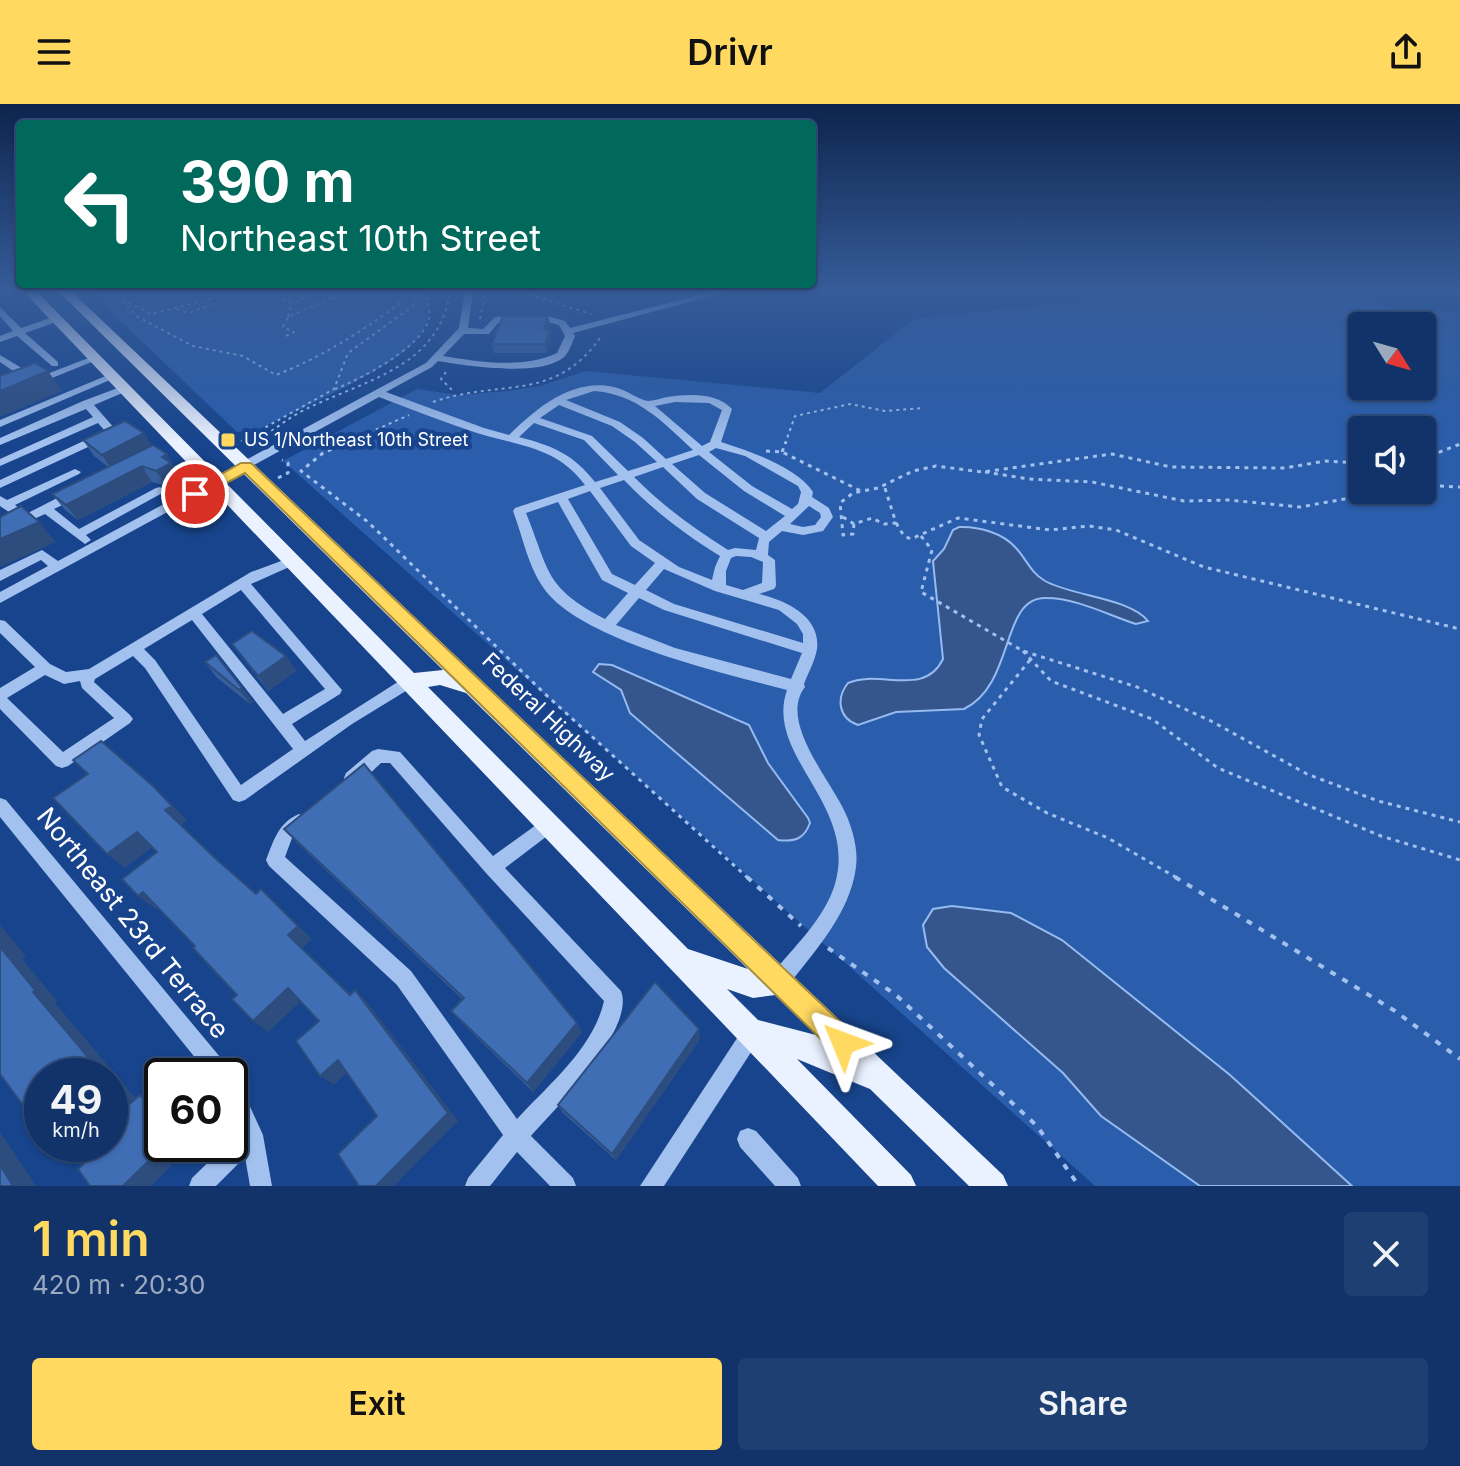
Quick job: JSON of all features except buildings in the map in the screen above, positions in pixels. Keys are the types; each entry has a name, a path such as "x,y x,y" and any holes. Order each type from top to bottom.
{"main road":[{"path":"77,341 118,383 173,448 216,483 900,1186"},
{"name":"Federal Highway","path":"117,341 992,1186"},
{"path":"409,682 440,677 475,688"},
{"path":"679,959 753,984 779,981"},
{"path":"752,1033 817,1050 886,1084"}],"street":[{"path":"28,341 77,390"},
{"path":"0,598 381,394 435,358 451,341"},
{"path":"435,358 473,364 537,364 555,359 567,349 568,341"},
{"path":"0,358 26,375"},
{"path":"0,396 54,369 94,359"},
{"path":"0,424 77,390 118,383"},
{"path":"0,442 87,403 118,383"},
{"path":"512,438 559,401 593,388 607,389 644,405 675,424 701,451 762,499 793,515"},
{"path":"381,394 420,410 547,448 577,466 635,543 663,562 720,588 781,605 804,620 812,641 790,723 840,820 846,839 849,874 829,919 779,981"},
{"path":"644,405 684,398 725,404 727,409 715,444"},
{"path":"559,401 616,424 701,496 766,537"},
{"path":"0,484 112,432 87,403"},
{"path":"0,463 100,418"},
{"path":"533,419 588,438 681,526 727,555 744,551 762,556 771,567 769,586 781,605"},
{"path":"779,526 803,531 819,528 827,517 825,511 807,499 802,484 751,455 715,444 519,511 555,594 608,625 698,661 798,687"},
{"path":"75,472 3,502 18,522 87,489"},
{"path":"78,534 160,491"},
{"path":"561,497 607,577 636,592 743,632 809,650"},
{"path":"762,556 766,537 807,499"},
{"path":"46,509 95,547"},
{"path":"0,576 42,554 58,567"},
{"path":"720,588 718,579 727,555"},
{"path":"0,625 45,668 64,678 88,675 242,583 292,561"},
{"path":"608,625 663,562"},
{"path":"242,583 335,690 283,722"},
{"path":"743,595 769,586"},
{"path":"194,613 303,750"},
{"path":"135,649 150,664 239,795 409,682"},
{"path":"45,668 0,697 62,761 125,719 87,684 88,675"},
{"path":"476,1186 516,1136 603,1034 613,1012 614,998 394,757 378,756 285,833 275,860 404,978 516,1136 559,1184"},
{"name":"Northeast 23rd Terrace","path":"0,805 208,1058"},
{"path":"492,867 549,825"},
{"path":"655,1184 752,1033"},
{"path":"248,1126 261,1186"},
{"path":"200,1186 252,1135"},
{"path":"748,1139 790,1186"}],"path":[{"path":"184,341 209,352 243,356 276,375 320,358 331,347 344,341"},
{"path":"334,389 348,353 364,341"},
{"path":"243,440 334,389 351,385 410,341"},
{"path":"254,443 286,419 366,383 415,354 428,341"},
{"path":"599,341 586,362 574,371 534,385 445,396 323,453 306,463 301,471 304,477 368,522 534,683 814,938 896,995 1037,1126 1079,1186"},
{"path":"782,452 795,416 850,404 885,411 923,408"},
{"path":"1436,453 1460,444"},
{"path":"751,455 771,450 782,452 861,491"},
{"path":"982,472 1112,454 1171,467 1285,468 1325,461 1348,462"},
{"path":"854,524 853,534 843,535 840,531 843,517 840,503 861,491 936,466 1029,479 1092,482 1184,501 1228,500 1300,507 1348,498"},
{"path":"884,485 896,523 904,536 911,539 936,525 958,518 1050,530 1089,526 1116,530 1204,567 1460,629"},
{"path":"1436,486 1460,487"},
{"path":"843,517 854,524"},
{"path":"854,524 872,518 884,524 896,523"},
{"path":"921,536 932,550 921,592 1023,651 1137,687 1211,721 1307,774 1378,801 1460,822"},
{"path":"1023,651 1051,681 1152,719 1218,768 1381,836 1460,860"},
{"path":"1030,660 982,719 979,735 1002,787 1047,813 1108,838 1216,901 1395,1011 1460,1059"}],"shaded area":[{"path":"142,341 415,341 384,365 341,389 258,430 237,432"},
{"path":"885,341 1348,341 1348,400 1436,400 1436,341 1460,341 1460,1186 1095,1186 283,461 417,389 459,395 506,391 540,386 586,371 820,393"},
{"path":"959,527 997,534 1011,543 1045,581 1128,607 1148,621 1136,624 1057,599 1031,601 1021,611 992,681 981,697 964,709 896,712 858,725 851,722 841,707 848,683 925,677 935,671 943,659 933,561 944,549 953,530"},
{"path":"599,664 612,665 749,725 768,763 808,818 810,823 805,833 794,840 778,840 630,713 621,690 593,672"},
{"path":"952,906 1011,913 1062,940 1230,1075 1352,1186 1200,1186 1101,1116 1063,1073 944,968 927,947 923,925 933,909"}],"place":[{"name":"US 1/Northeast 10th Street","path":"228,440"}],"route":[{"path":"195,494 246,466 843,1043"}]}
